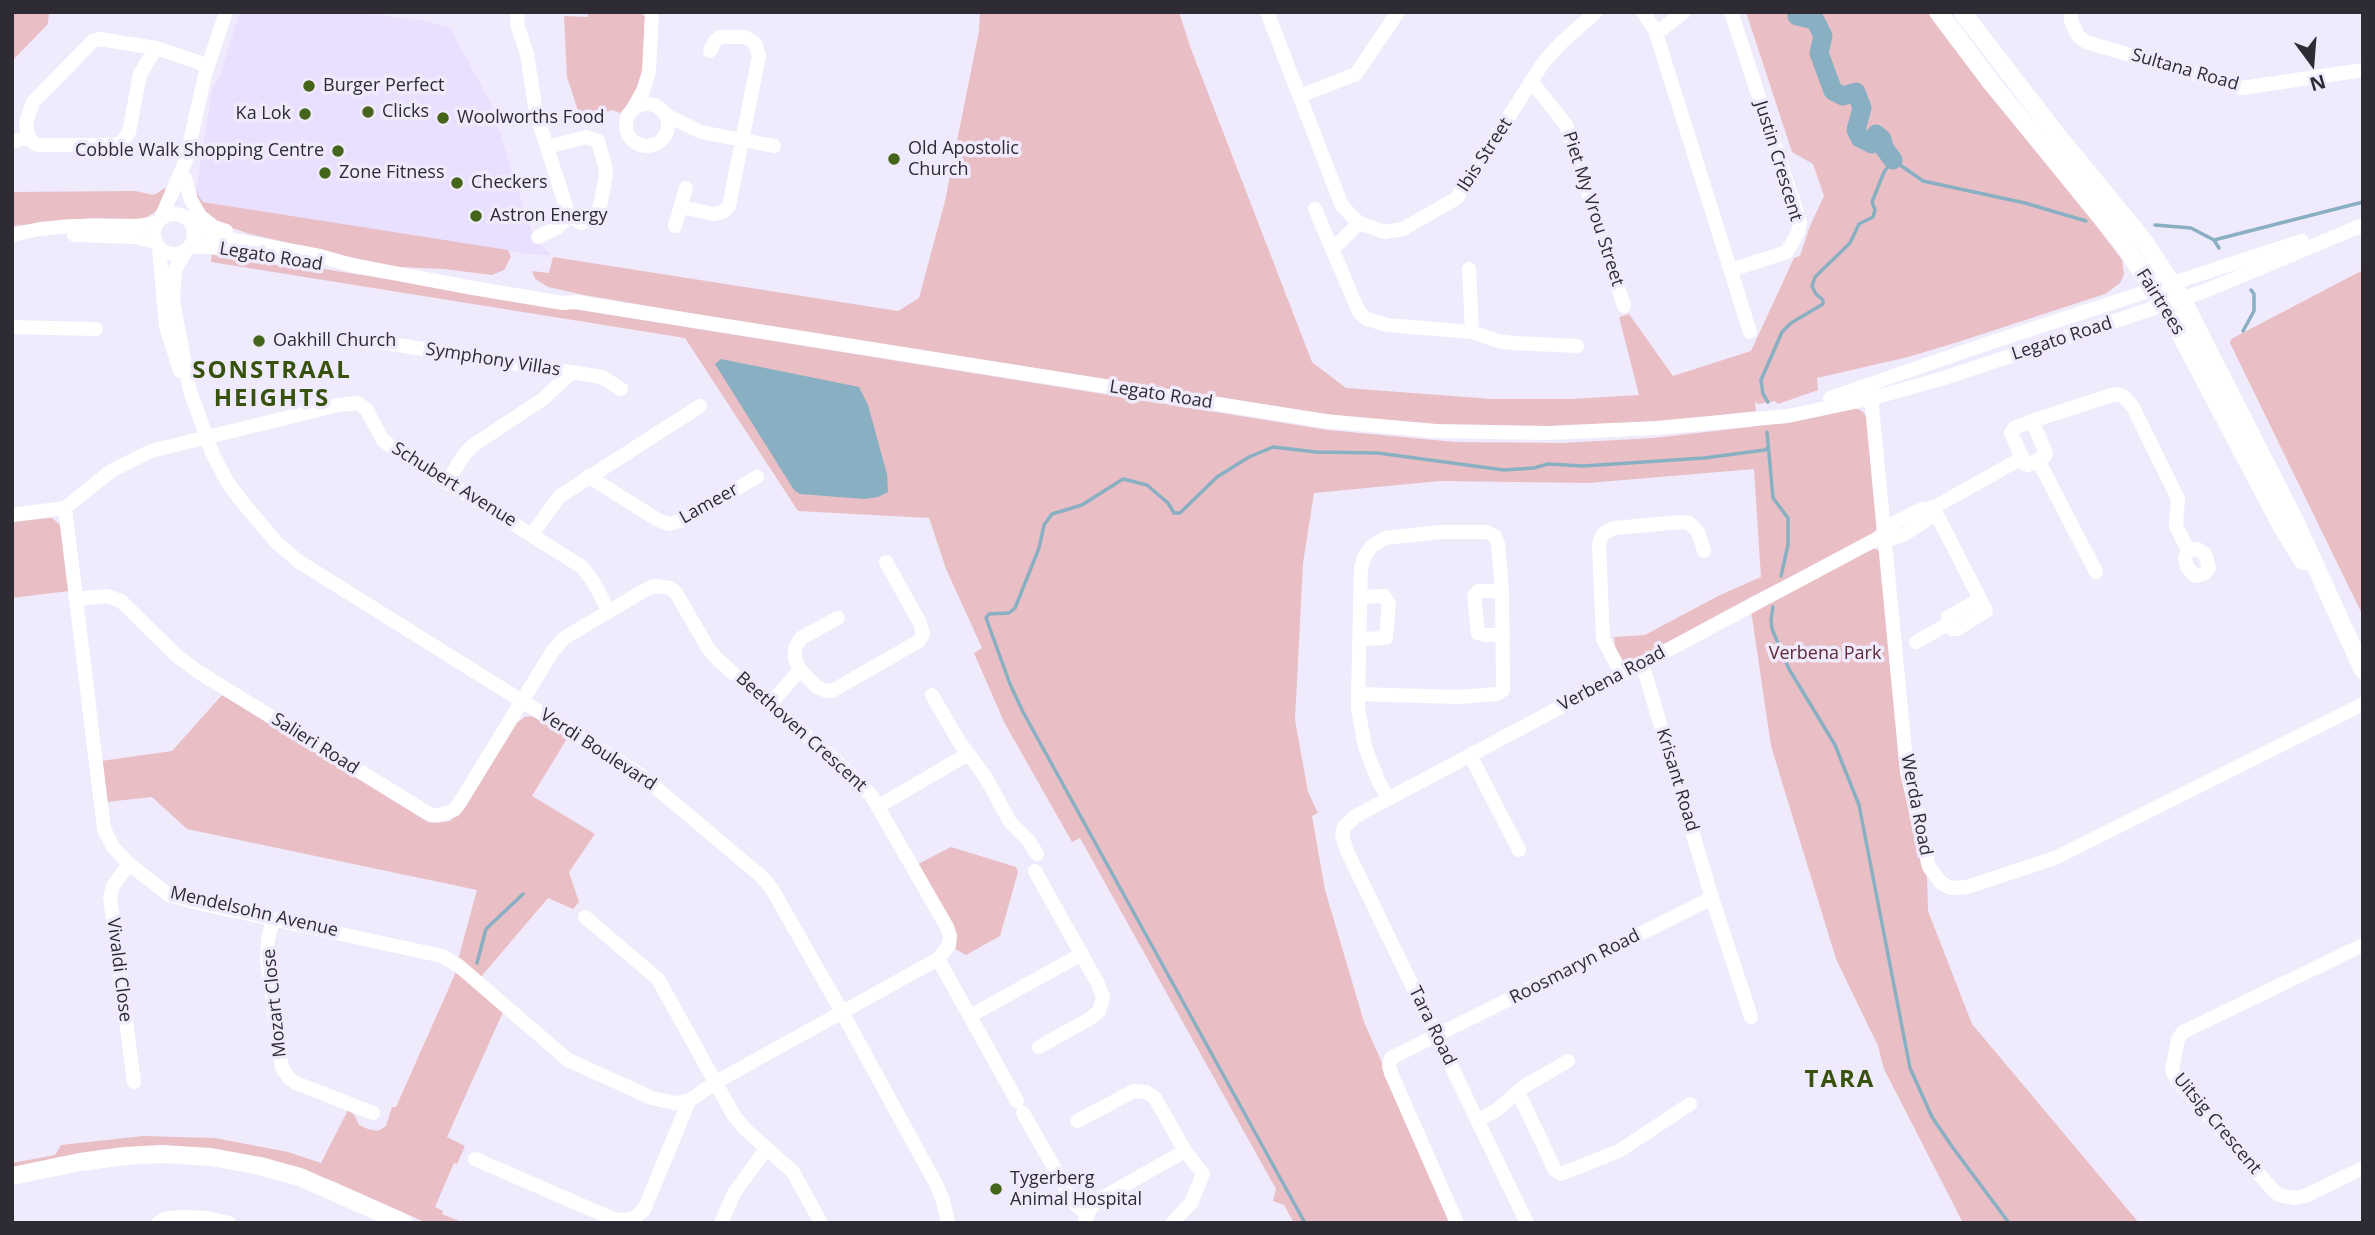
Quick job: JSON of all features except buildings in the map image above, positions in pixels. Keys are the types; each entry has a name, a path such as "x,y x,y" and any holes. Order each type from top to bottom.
{"main road":[{"name":"Fairtrees","path":"1938,12 1990,81 2124,245 2163,305 2281,525 2339,620"},
{"name":"Fairtrees","path":"1962,12 2143,240 2182,299 2294,519 2363,670"},
{"path":"12,1176 125,1156 162,1154 211,1157 300,1177 404,1223"}],"street":[{"path":"13,235 136,237 173,254 188,249 195,235 183,199 186,160 205,62 226,12"},
{"path":"518,12 517,24 527,54 532,96 547,148 569,216 581,223 594,219 606,175 598,141 586,136 547,148"},
{"path":"652,12 649,72 643,91 626,121 626,127 635,143 648,146 664,138 701,132"},
{"path":"1267,12 1342,206 1359,223 1333,249"},
{"path":"1300,96 1356,74 1398,12"},
{"name":"Ibis Street","path":"1359,223 1376,231 1403,229 1457,198 1552,52 1596,12"},
{"path":"1643,12 1655,30 1751,332"},
{"path":"1655,30 1662,29 1684,12"},
{"name":"Justin Crescent","path":"1731,12 1800,222 1798,232 1787,252 1731,270"},
{"name":"Sultana Road","path":"2071,12 2073,28 2086,42 2242,88 2363,70"},
{"path":"681,207 714,214 726,210 729,206 759,56 752,40 745,37 724,36 715,41 710,51"},
{"path":"156,48 140,74 129,132 122,142 116,145 39,145 34,144 28,137 26,122 33,102 87,45 99,39 156,48 205,62"},
{"path":"649,72 668,129 664,138"},
{"name":"Piet My Vrou Street","path":"1532,82 1566,125 1624,306"},
{"path":"632,110 648,104 701,132 774,146"},
{"path":"12,142 28,137"},
{"path":"158,245 154,233 186,160"},
{"path":"185,178 191,200 205,221 214,227 271,246"},
{"path":"675,226 686,188"},
{"path":"1315,209 1359,312 1367,319 1387,325 1472,332 1513,343 1577,346"},
{"path":"13,235 72,226 137,226 172,214 190,223"},
{"path":"538,237 557,228 569,216"},
{"name":"Legato Road","path":"190,223 212,236 431,280 1324,421 1435,431 1548,433 1656,428 1788,416 1871,392 1944,378 2182,299 2363,224"},
{"name":"Legato Road","path":"1871,392 1992,342 2363,224"},
{"name":"Verdi Boulevard","path":"158,245 166,326 180,371 190,391"},
{"name":"Legato Road","path":"188,249 210,247 335,267 351,265"},
{"name":"Verdi Boulevard","path":"188,249 175,269 173,301 190,391 205,437 228,483 276,542 298,561 642,776 762,877 772,889 842,1012 936,1184 948,1223"},
{"path":"1469,269 1472,332"},
{"path":"12,327 96,329"},
{"name":"Symphony Villas","path":"372,341 602,377 621,389"},
{"name":"Symphony Villas","path":"446,483 472,446 543,399 572,372"},
{"name":"Werda Road","path":"1871,392 1907,772 1929,867 1937,880 1946,886 1967,887 2055,858 2363,704"},
{"path":"2032,422 2046,453 2028,465 2022,458 2011,431 2014,428 2032,422 2116,394 2123,396 2133,407 2178,499 2176,526 2188,550"},
{"name":"Schubert Avenue","path":"205,437 338,405 358,403 366,410 383,440 446,483 582,567 608,610"},
{"path":"531,534 555,500 588,476 700,406"},
{"path":"12,515 65,508 102,477 130,460 151,451 205,437"},
{"name":"Verbena Road","path":"1344,827 1356,816 1884,535 1892,524 1922,509 1932,508 2022,458"},
{"path":"2038,460 2096,572"},
{"name":"Lameer","path":"588,476 658,520 669,524 680,521 757,477"},
{"name":"Mendelsohn Avenue","path":"65,508 104,829 110,843 129,864 174,897 442,956 459,966 568,1060 665,1102 689,1101"},
{"path":"1916,642 1950,623 1956,629 1985,613 1932,508"},
{"path":"1622,674 1603,639 1599,544 1604,533 1614,528 1689,523 1699,532 1704,551"},
{"path":"1358,694 1458,697 1497,694 1505,686 1499,544 1495,536 1487,532 1441,532 1385,538 1372,546 1364,557 1360,569 1358,694 1359,717 1365,747 1388,799"},
{"path":"838,618 798,642 794,653 800,670 817,687 832,691 913,646 921,638 923,634 920,623 886,562"},
{"name":"Beethoven Crescent","path":"523,702 558,644 574,631 654,586 670,588 676,593 713,654 853,776 879,806 949,931 949,945 938,959"},
{"path":"1502,591 1478,591 1474,596 1478,633 1503,635"},
{"name":"Salieri Road","path":"77,599 107,596 121,601 177,656 197,671 432,815 448,813 459,804 523,702"},
{"path":"1359,639 1386,638 1389,604 1384,596 1360,597"},
{"name":"Krisant Road","path":"1642,663 1712,898 1751,1017"},
{"path":"770,704 800,670"},
{"path":"932,695 986,778 1010,822 1028,840 1037,854"},
{"path":"879,806 968,754"},
{"path":"1470,755 1520,850"},
{"name":"Tara Road","path":"1344,827 1342,835 1347,851 1527,1223"},
{"name":"Vivaldi Close","path":"129,864 113,886 110,897 134,1082"},
{"path":"1035,871 1102,993 1102,1007 1091,1018 1039,1047"},
{"name":"Roosmaryn Road","path":"1457,1223 1389,1066 1391,1058 1712,898"},
{"path":"585,917 658,979 740,1124 793,1172 821,1223"},
{"name":"Mozart Close","path":"273,918 267,961 282,1069 296,1083 373,1113"},
{"name":"Uitsig Crescent","path":"2363,945 2183,1032 2178,1039 2172,1070 2176,1080 2279,1195 2294,1198 2305,1196 2363,1168"},
{"path":"970,1016 1082,954"},
{"path":"475,1159 611,1218 633,1219 643,1210 689,1101 716,1082 938,959 1075,1204 1086,1219 1098,1200 1185,1152"},
{"path":"1478,1120 1497,1110 1518,1092 1568,1060"},
{"path":"1077,1121 1134,1091 1146,1092 1160,1104 1185,1152 1202,1170 1203,1177 1191,1203 1172,1223"},
{"path":"1518,1092 1555,1170 1561,1174 1619,1151 1690,1104"},
{"path":"665,1102 675,1116 678,1128"},
{"path":"721,1223 734,1193 766,1149"},
{"path":"158,1223 164,1219 179,1217 207,1218 229,1223"}],"shaded area":[{"path":"240,12 356,12 424,21 450,28 490,102 533,236 551,255 537,255 203,202 196,191 213,86 219,79"}],"green space":[{"path":"12,12 49,12 48,24 12,61"},
{"path":"588,12 637,12 645,16 643,80 634,98 620,113 612,110 581,120 567,77 564,16 588,17"},
{"path":"980,12 1179,12 1312,362 1346,388 1492,399 1570,399 1639,395 1619,317 1629,314 1673,376 1751,351 1794,258 1800,256 1824,196 1813,164 1792,152 1746,12 1929,12 1983,85 2122,260 2124,274 2120,283 2105,294 1908,357 1817,378 1818,390 1778,404 1775,401 1759,404 1755,402 1756,411 1612,427 1472,427 1339,416 729,320 584,295 548,287 535,279 532,271 549,273 553,257 898,311 919,298 945,201 979,31"},
{"path":"165,188 158,210 144,219 91,218 12,226 12,192 135,191 154,195"},
{"path":"196,191 203,202 508,250 511,257 504,270 492,275 398,267 359,259 250,234 212,221 199,204"},
{"path":"212,251 1328,430 1455,442 1563,443 1653,438 1750,427 1855,408 1862,411 1868,419 1878,528 1869,537 1631,662 1623,662 1616,655 1614,637 1645,635 1720,595 1761,577 1754,469 1588,483 1440,481 1314,493 1303,563 1295,720 1308,792 1318,813 1312,816 1325,890 1364,1022 1452,1223 1294,1223 1284,1205 1273,1201 1276,1189 1080,838 1072,842 1004,722 974,653 982,648 946,569 929,518 798,511 685,338 211,262"},
{"path":"2363,270 2363,616 2230,343 2231,339"},
{"path":"52,518 60,525 69,591 12,598 12,522"},
{"name":"Verbena Park","path":"1873,548 1880,551 1927,876 1928,911 1972,1024 2139,1223 1963,1223 1884,1069 1878,1046 1836,959 1771,746 1751,610"},
{"path":"222,695 428,822 435,823 450,821 461,812 516,723 532,716 568,737 532,796 595,834 569,872 579,902 573,909 548,898 480,978 458,960 477,890 187,829 152,797 106,802 101,761 172,751"},
{"path":"951,847 1016,867 1018,872 1000,936 966,955 955,949 956,940 918,864"},
{"path":"456,972 503,1012 447,1137 465,1146 457,1164 454,1163 435,1207 443,1211 442,1214 464,1223 427,1223 335,1182 246,1155 12,1169 12,1163 55,1155 61,1145 143,1136 215,1138 288,1152 321,1163 348,1110 359,1125 368,1129 378,1131 386,1126 392,1107 396,1107"}],"water":[{"path":"721,359 859,387 868,405 887,474 888,492 864,499 800,494 794,490 715,364"}],"waterway":[{"path":"1797,12 1797,16 1815,20 1823,36 1819,53 1833,91 1843,96 1856,92 1862,108 1856,130 1860,138 1872,144 1876,134 1882,139 1884,148 1893,160"},
{"path":"1768,402 1763,394 1761,380 1782,332 1791,323 1823,304 1812,286 1815,277 1850,243 1859,224 1873,217 1875,210 1872,202 1884,172 1893,160 1923,181 2025,203 2086,221"},
{"path":"2155,225 2191,228 2214,240 2363,202"},
{"path":"2214,240 2219,248"},
{"path":"2243,331 2254,311 2254,294 2251,290"},
{"path":"1767,432 1773,498 1788,518 1788,545 1781,576"},
{"path":"1305,1223 1023,712 986,618 989,614 1009,613 1015,608 1039,548 1044,525 1052,514 1082,505 1123,479 1147,485 1168,503 1174,513 1180,513 1217,477 1249,457 1273,447 1316,452 1378,453 1504,470 1548,464 1583,466 1704,458 1765,450 1768,447"},
{"path":"1773,607 1772,629 1789,669 1835,745 1859,805 1910,1068 1932,1117 2009,1223"},
{"path":"477,963 486,929 523,894"}],"place":[{"name":"Burger Perfect","path":"309,86"},
{"name":"Clicks","path":"368,112"},
{"name":"Ka Lok","path":"305,114"},
{"name":"Woolworths Food","path":"443,118"},
{"name":"Cobble Walk Shopping Centre","path":"338,151"},
{"name":"Old Apostolic Church","path":"894,159"},
{"name":"Zone Fitness","path":"325,173"},
{"name":"Checkers","path":"457,183"},
{"name":"Astron Energy","path":"476,216"},
{"name":"Oakhill Church","path":"259,341"},
{"name":"Tygerberg Animal Hospital","path":"996,1189"}],"district":[{"name":"SONSTRAAL HEIGHTS","path":"272,385"},
{"name":"TARA","path":"1840,1080"}]}
